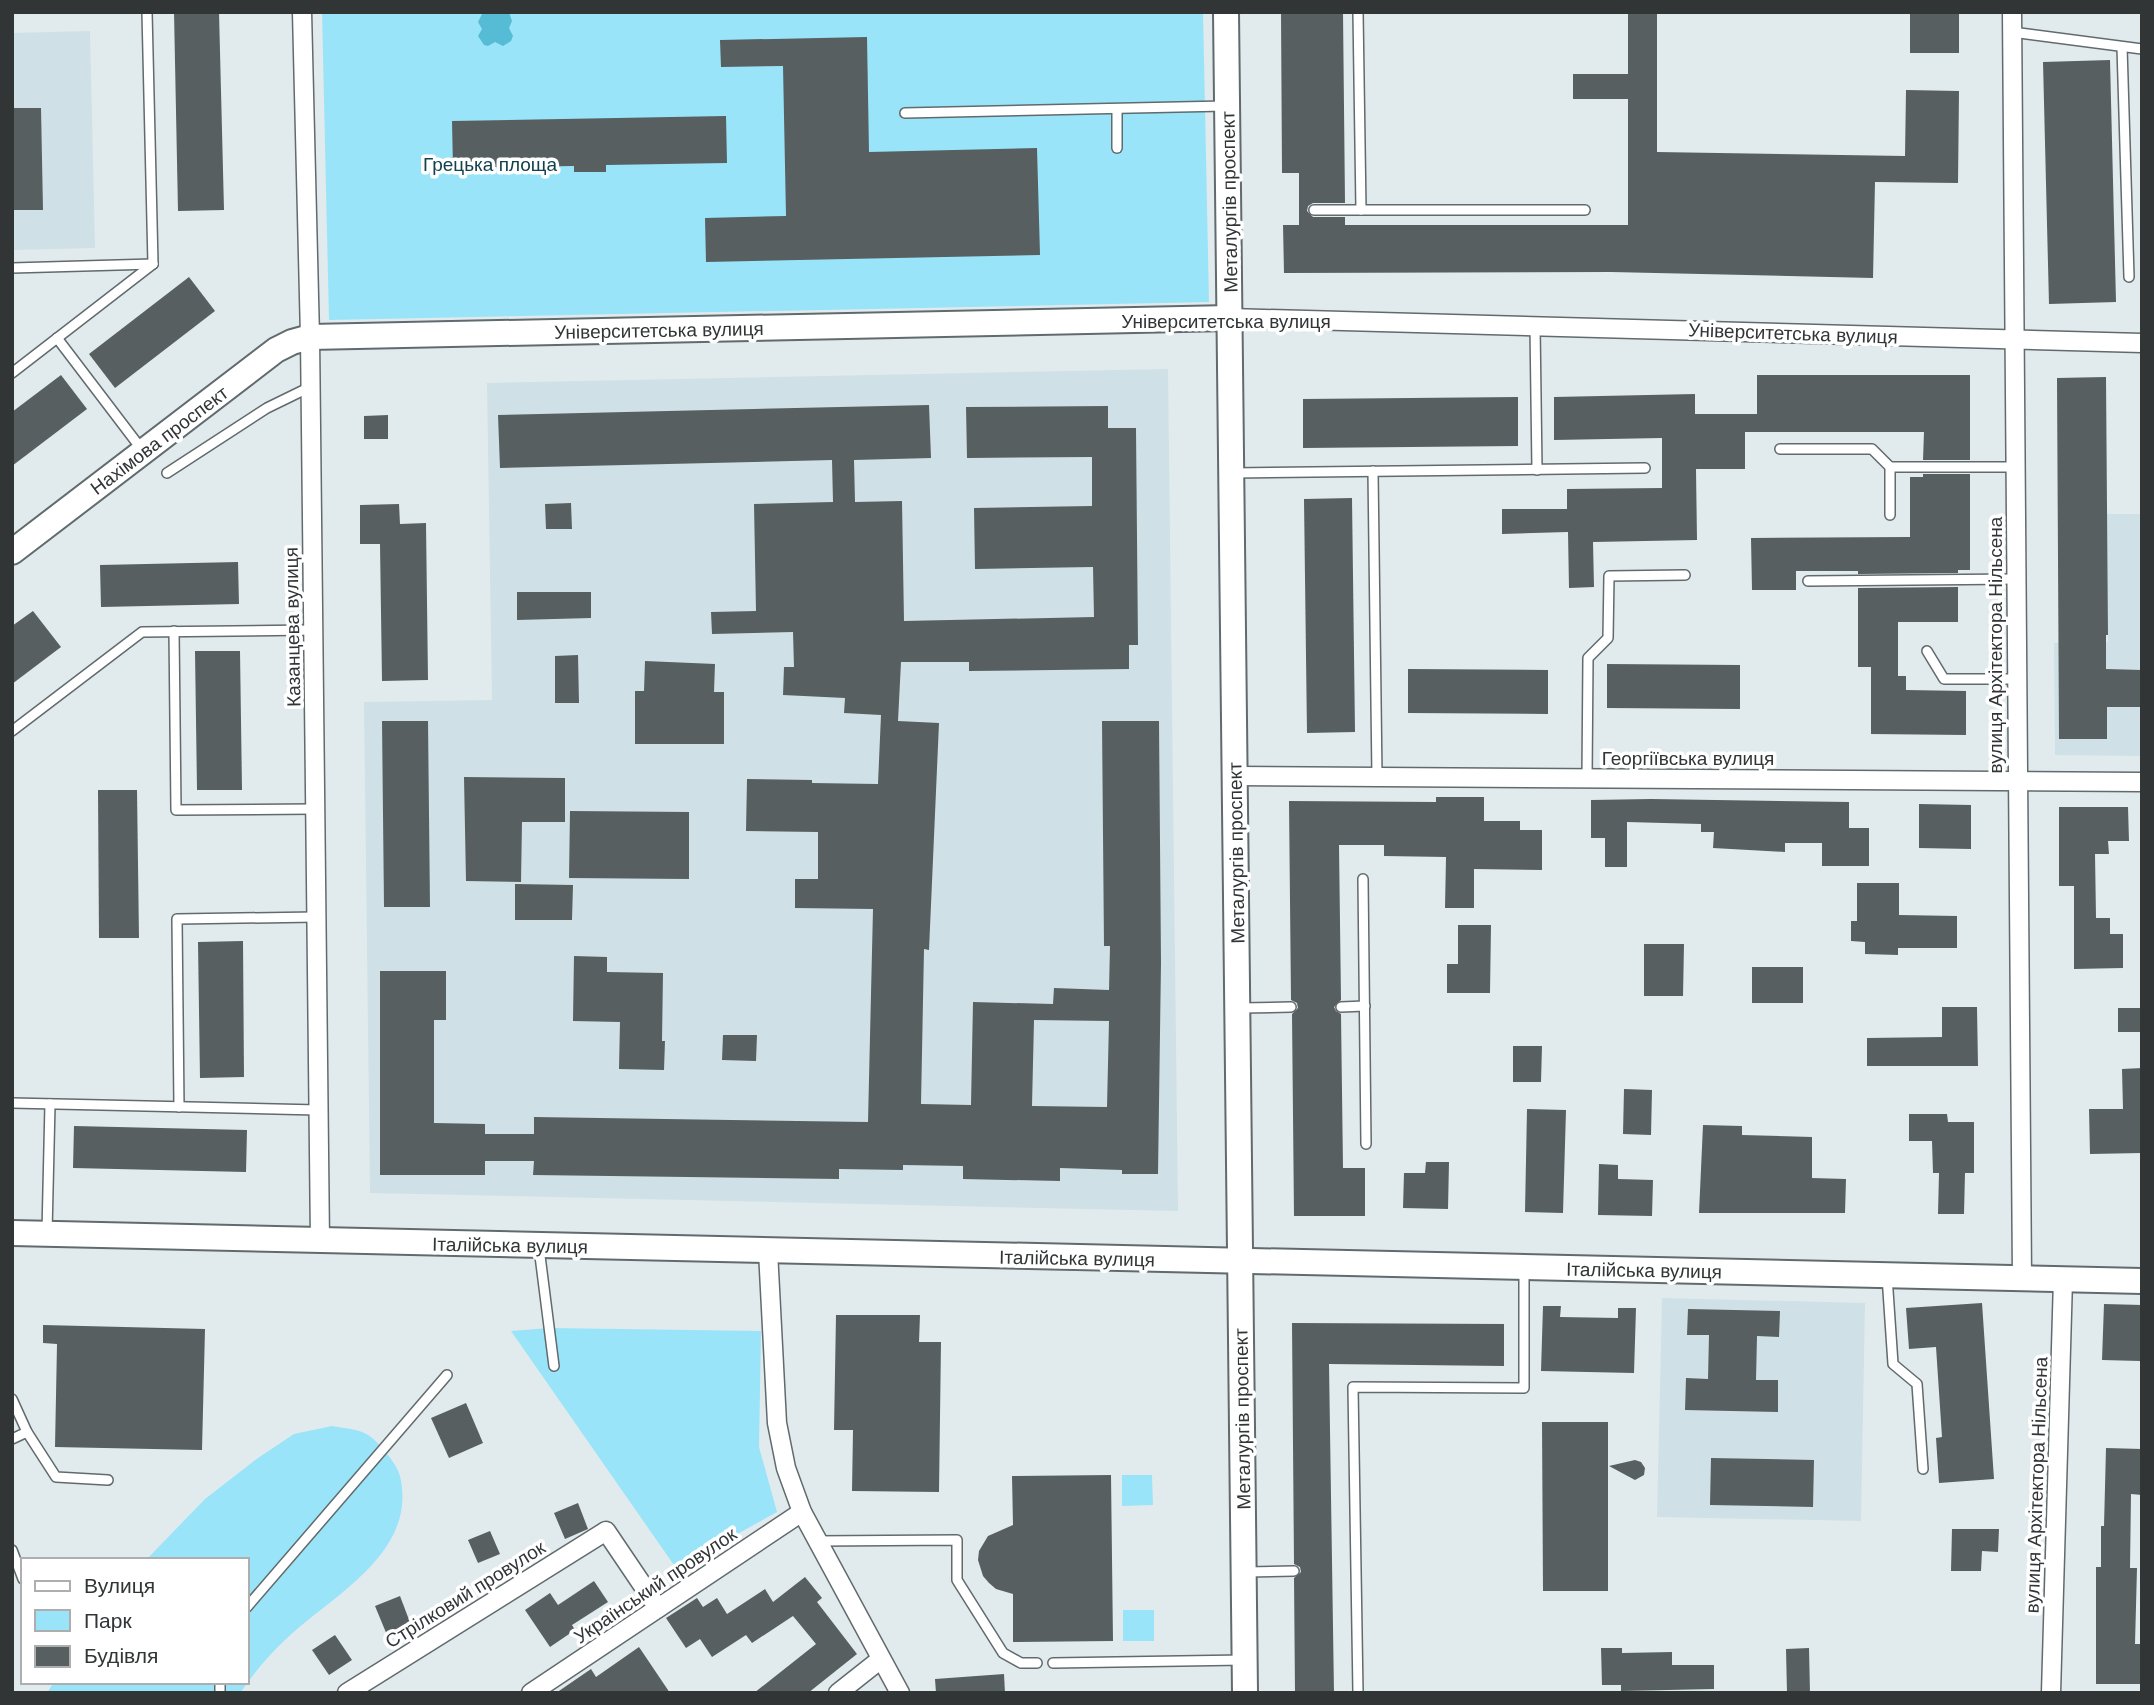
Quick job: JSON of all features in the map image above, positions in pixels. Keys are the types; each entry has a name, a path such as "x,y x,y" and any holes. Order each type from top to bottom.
{"street":[{"name":"Казанцева вулиця","path":"302,12 310,337 320,1242"},
{"name":"Металургів проспект","path":"1226,12 1245,1693"},
{"name":"вулиця Архітектора Нільсена","path":"2012,12 2022,1278"},
{"name":"Університетська вулиця","path":"310,337 1230,318 2142,343"},
{"name":"Нахімова проспект","path":"12,552 276,350 310,337"},
{"name":"Георгіївська вулиця","path":"1235,776 2142,782"},
{"name":"Італійська вулиця","path":"12,1233 2142,1281"},
{"path":"768,1251 777,1423 786,1468 802,1512 900,1693"},
{"name":"вулиця Архітектора Нільсена","path":"2051,1693 2063,1279"},
{"name":"Український провулок","path":"531,1693 802,1512"},
{"name":"Стрілковий провулок","path":"347,1693 606,1531 658,1608"},
{"path":"838,1693 881,1659"}],"lane":[{"path":"147,12 153,264"},
{"path":"1359,12 1361,210"},
{"path":"2012,32 2142,49"},
{"path":"2122,47 2129,277"},
{"path":"905,113 1228,106"},
{"path":"1117,108 1117,148"},
{"path":"1314,210 1586,210"},
{"path":"12,268 153,264"},
{"path":"12,373 153,264"},
{"path":"1535,326 1537,470"},
{"path":"57,338 144,452"},
{"path":"167,473 267,408 310,387"},
{"path":"1780,449 1872,449 1890,467 2015,467"},
{"path":"1890,467 1890,515"},
{"path":"1232,473 1645,468"},
{"path":"1373,471 1377,777"},
{"path":"1587,778 1588,658 1608,638 1609,576 1685,575"},
{"path":"1808,581 2016,579"},
{"path":"12,731 142,632 313,630"},
{"path":"174,631 176,810 315,809"},
{"path":"1927,651 1944,679 2016,679"},
{"path":"1363,879 1366,1144"},
{"path":"179,1107 177,919 316,917"},
{"path":"1341,1007 1364,1006"},
{"path":"1237,1008 1292,1007"},
{"path":"12,1103 318,1110"},
{"path":"47,1234 50,1104"},
{"path":"539,1246 554,1366"},
{"path":"1358,1693 1353,1387 1524,1388 1524,1267"},
{"path":"1886,1275 1893,1364 1917,1384 1923,1469"},
{"path":"248,1606 447,1375"},
{"path":"12,1399 27,1432 56,1477 108,1480"},
{"path":"12,1439 27,1432"},
{"path":"818,1541 957,1540 957,1580 1003,1653 1021,1663 1037,1663"},
{"path":"12,1550 21,1574"},
{"path":"1244,1572 1294,1571"},
{"path":"1053,1662 1245,1660"}],"shaded area":[{"path":"480,12 509,12 512,21 509,28 513,36 511,41 503,46 495,42 484,45 478,36 482,29 478,22 482,14"},
{"path":"90,31 95,248 12,250 12,33"},
{"path":"1168,369 1178,1211 370,1193 364,702 492,700 487,383"},
{"path":"2107,514 2142,514 2142,756 2055,755 2054,643 2108,642"},
{"path":"1662,1298 1865,1303 1861,1521 1657,1517"}],"green space":[{"name":"Грецька площа","path":"322,12 1203,12 1209,302 329,320"},
{"path":"549,1328 761,1331 759,1447 777,1512 676,1568 511,1331"},
{"path":"332,1426 368,1435 382,1448 400,1476 402,1504 396,1528 384,1550 367,1570 285,1640 248,1682 248,1558 148,1558 205,1499 294,1434"},
{"path":"1122,1475 1152,1475 1153,1505 1122,1506"},
{"path":"1123,1610 1154,1610 1154,1641 1123,1641"},
{"path":"53,1684 247,1684 240,1693 47,1693"}],"building":[{"path":"174,12 219,12 224,210 178,211"},
{"path":"1281,12 1343,12 1345,203 1313,203 1308,206 1307,211 1313,217 1345,217 1345,225 1628,225 1628,99 1573,99 1573,74 1628,74 1628,12 1657,12 1657,152 1905,156 1906,90 1959,91 1958,183 1875,182 1873,278 1611,272 1284,273 1283,225 1299,225 1299,173 1282,173"},
{"path":"1910,12 1959,12 1959,53 1910,53"},
{"path":"867,37 869,152 1037,148 1040,255 706,262 705,218 786,216 783,66 721,67 720,40"},
{"path":"2110,60 2116,302 2049,304 2043,62"},
{"path":"12,108 41,108 43,210 12,210"},
{"path":"726,116 727,163 606,165 606,172 574,172 574,166 453,168 452,121"},
{"path":"189,277 215,311 115,388 89,354"},
{"path":"61,375 87,409 12,466 12,412"},
{"path":"1757,375 1970,375 1970,460 1923,460 1924,432 1745,432 1745,469 1696,469 1697,540 1593,542 1594,587 1569,588 1568,532 1502,534 1502,509 1567,509 1567,489 1662,488 1662,438 1554,440 1554,397 1695,394 1695,414 1757,414"},
{"path":"2106,377 2106,669 2142,670 2142,707 2107,707 2107,739 2059,739 2057,378"},
{"path":"1518,397 1518,446 1303,448 1303,399"},
{"path":"929,405 931,458 854,460 855,502 902,501 904,621 1094,617 1093,567 975,569 974,508 1092,506 1092,457 967,458 966,407 1108,406 1108,428 1136,428 1138,645 1129,645 1129,669 969,671 969,662 901,662 898,721 939,723 929,950 924,949 921,1104 971,1105 973,1002 1053,1004 1054,988 1109,990 1110,946 1104,946 1102,721 1159,721 1161,963 1158,1174 1122,1174 1122,1170 1060,1168 1060,1181 963,1179 963,1166 903,1165 903,1170 839,1169 839,1179 533,1175 534,1161 485,1161 485,1175 380,1175 380,971 446,971 446,1020 434,1020 434,1123 485,1124 485,1134 534,1134 534,1117 868,1122 873,909 795,908 795,879 818,879 818,832 746,831 747,779 878,784 881,715 844,713 845,698 783,695 784,667 794,667 793,632 712,634 711,612 756,611 754,504 833,502 832,460 500,468 498,415","holes":["1034,1020 1109,1021 1107,1107 1032,1106"]},
{"path":"388,415 388,439 364,439 364,416"},
{"path":"1923,474 1970,474 1970,570 1958,570 1958,573 1858,574 1858,571 1796,571 1796,590 1752,590 1751,538 1910,537 1910,477 1923,477"},
{"path":"1352,498 1355,732 1307,733 1304,499"},
{"path":"571,503 572,529 546,529 545,504"},
{"path":"399,504 400,524 426,523 428,680 382,681 380,544 360,544 360,505"},
{"path":"238,562 239,604 101,607 100,565"},
{"path":"1958,587 1958,622 1898,622 1898,676 1906,676 1906,690 1966,691 1966,735 1871,734 1871,667 1858,667 1858,588"},
{"path":"517,592 591,592 591,618 517,620"},
{"path":"33,611 61,647 12,684 12,626"},
{"path":"195,651 240,651 242,790 197,790"},
{"path":"578,655 579,703 555,703 555,656"},
{"path":"645,661 715,664 714,692 724,692 724,744 635,744 635,691 644,691"},
{"path":"1607,664 1740,665 1740,709 1607,708"},
{"path":"1408,669 1548,670 1548,714 1408,713"},
{"path":"382,721 428,721 430,907 384,907"},
{"path":"464,777 565,778 565,822 522,822 521,882 466,881"},
{"path":"98,790 137,790 139,938 99,938"},
{"path":"1436,797 1484,797 1484,821 1520,821 1520,830 1542,830 1542,870 1474,869 1474,908 1445,908 1446,857 1384,856 1384,845 1339,845 1341,1000 1334,1007 1341,1014 1343,1168 1365,1168 1365,1216 1294,1216 1292,1014 1298,1008 1297,1003 1291,1000 1289,801 1436,802"},
{"path":"1591,800 1849,802 1849,828 1869,828 1869,866 1822,866 1822,843 1785,843 1785,852 1713,848 1714,832 1701,832 1701,824 1627,822 1627,867 1605,867 1605,838 1591,838"},
{"path":"1919,804 1971,805 1971,849 1919,848"},
{"path":"2059,807 2128,807 2129,841 2108,841 2109,854 2095,854 2096,918 2110,918 2110,934 2123,934 2123,968 2074,969 2074,886 2059,886"},
{"path":"570,811 689,812 689,879 569,878"},
{"path":"1857,883 1899,883 1899,915 1957,916 1957,948 1898,948 1898,955 1865,954 1865,942 1851,941 1851,921 1857,921"},
{"path":"515,884 573,885 572,920 515,920"},
{"path":"1458,925 1491,925 1490,993 1447,993 1447,964 1458,964"},
{"path":"243,941 244,1077 200,1078 198,942"},
{"path":"1644,944 1684,944 1683,996 1644,996"},
{"path":"574,956 607,957 607,972 663,973 664,1070 619,1069 620,1022 573,1021"},
{"path":"1752,967 1803,967 1803,1003 1752,1003"},
{"path":"1942,1007 1977,1007 1978,1066 1867,1066 1867,1038 1942,1037"},
{"path":"2118,1008 2142,1008 2142,1032 2118,1032"},
{"path":"723,1035 757,1035 756,1061 722,1060"},
{"path":"1513,1046 1542,1046 1541,1082 1513,1082"},
{"path":"2142,1068 2142,1153 2090,1154 2089,1109 2123,1109 2122,1069"},
{"path":"1624,1089 1652,1090 1651,1135 1623,1134"},
{"path":"1527,1109 1566,1110 1563,1213 1525,1212"},
{"path":"1909,1114 1947,1114 1948,1122 1974,1122 1974,1173 1965,1173 1964,1214 1938,1214 1939,1173 1933,1173 1932,1141 1909,1141"},
{"path":"1703,1125 1742,1126 1742,1135 1812,1137 1812,1178 1846,1179 1845,1213 1699,1213"},
{"path":"74,1126 247,1130 246,1172 73,1168"},
{"path":"1426,1162 1449,1162 1448,1209 1403,1208 1404,1173 1425,1173"},
{"path":"1599,1164 1618,1165 1618,1179 1653,1180 1652,1216 1598,1215"},
{"path":"1982,1303 1994,1479 1939,1483 1936,1438 1942,1437 1936,1347 1909,1349 1906,1308"},
{"path":"2104,1304 2142,1305 2140,1361 2102,1360"},
{"path":"1543,1306 1561,1306 1560,1317 1618,1318 1618,1308 1636,1308 1634,1373 1541,1371"},
{"path":"1688,1309 1780,1311 1779,1337 1757,1336 1756,1380 1778,1380 1778,1412 1685,1410 1686,1378 1708,1379 1709,1335 1687,1335"},
{"path":"836,1315 920,1315 919,1342 941,1342 939,1492 852,1491 853,1430 834,1430"},
{"path":"1292,1323 1504,1324 1504,1366 1329,1364 1334,1693 1295,1693 1294,1578 1301,1572 1300,1567 1294,1564"},
{"path":"43,1325 205,1329 202,1450 55,1447 57,1344 43,1343"},
{"path":"466,1403 483,1443 449,1458 431,1418"},
{"path":"1542,1422 1608,1422 1608,1591 1543,1591"},
{"path":"2106,1448 2142,1449 2142,1495 2131,1494 2130,1568 2137,1568 2135,1644 2142,1644 2141,1684 2096,1684 2096,1567 2101,1567"},
{"path":"1711,1458 1814,1460 1813,1507 1710,1505"},
{"path":"1635,1460 1641,1462 1645,1468 1644,1475 1635,1480 1609,1466"},
{"path":"1111,1475 1113,1641 1013,1642 1013,1594 996,1589 989,1583 983,1576 978,1560 979,1551 988,1536 1013,1525 1012,1476"},
{"path":"578,1503 588,1529 565,1539 554,1513"},
{"path":"1952,1529 1999,1529 1998,1552 1982,1551 1981,1571 1951,1571"},
{"path":"490,1531 500,1554 478,1563 468,1540"},
{"path":"805,1577 822,1598 817,1602 857,1654 808,1693 754,1693 816,1644 793,1616 752,1643 746,1635 712,1657 700,1639 686,1648 666,1618 697,1598 703,1607 717,1598 727,1614 765,1589 773,1602"},
{"path":"594,1581 608,1602 572,1625 575,1630 550,1647 525,1610 550,1593 558,1605"},
{"path":"400,1596 411,1625 387,1635 375,1606"},
{"path":"335,1635 352,1660 329,1675 312,1650"},
{"path":"639,1647 670,1693 556,1693 591,1669 596,1677"},
{"path":"1601,1648 1622,1648 1622,1653 1672,1652 1672,1665 1714,1665 1714,1689 1621,1691 1621,1685 1602,1685"},
{"path":"1809,1648 1810,1693 1787,1693 1786,1649"},
{"path":"1004,1674 1005,1693 936,1693 935,1679"}]}
